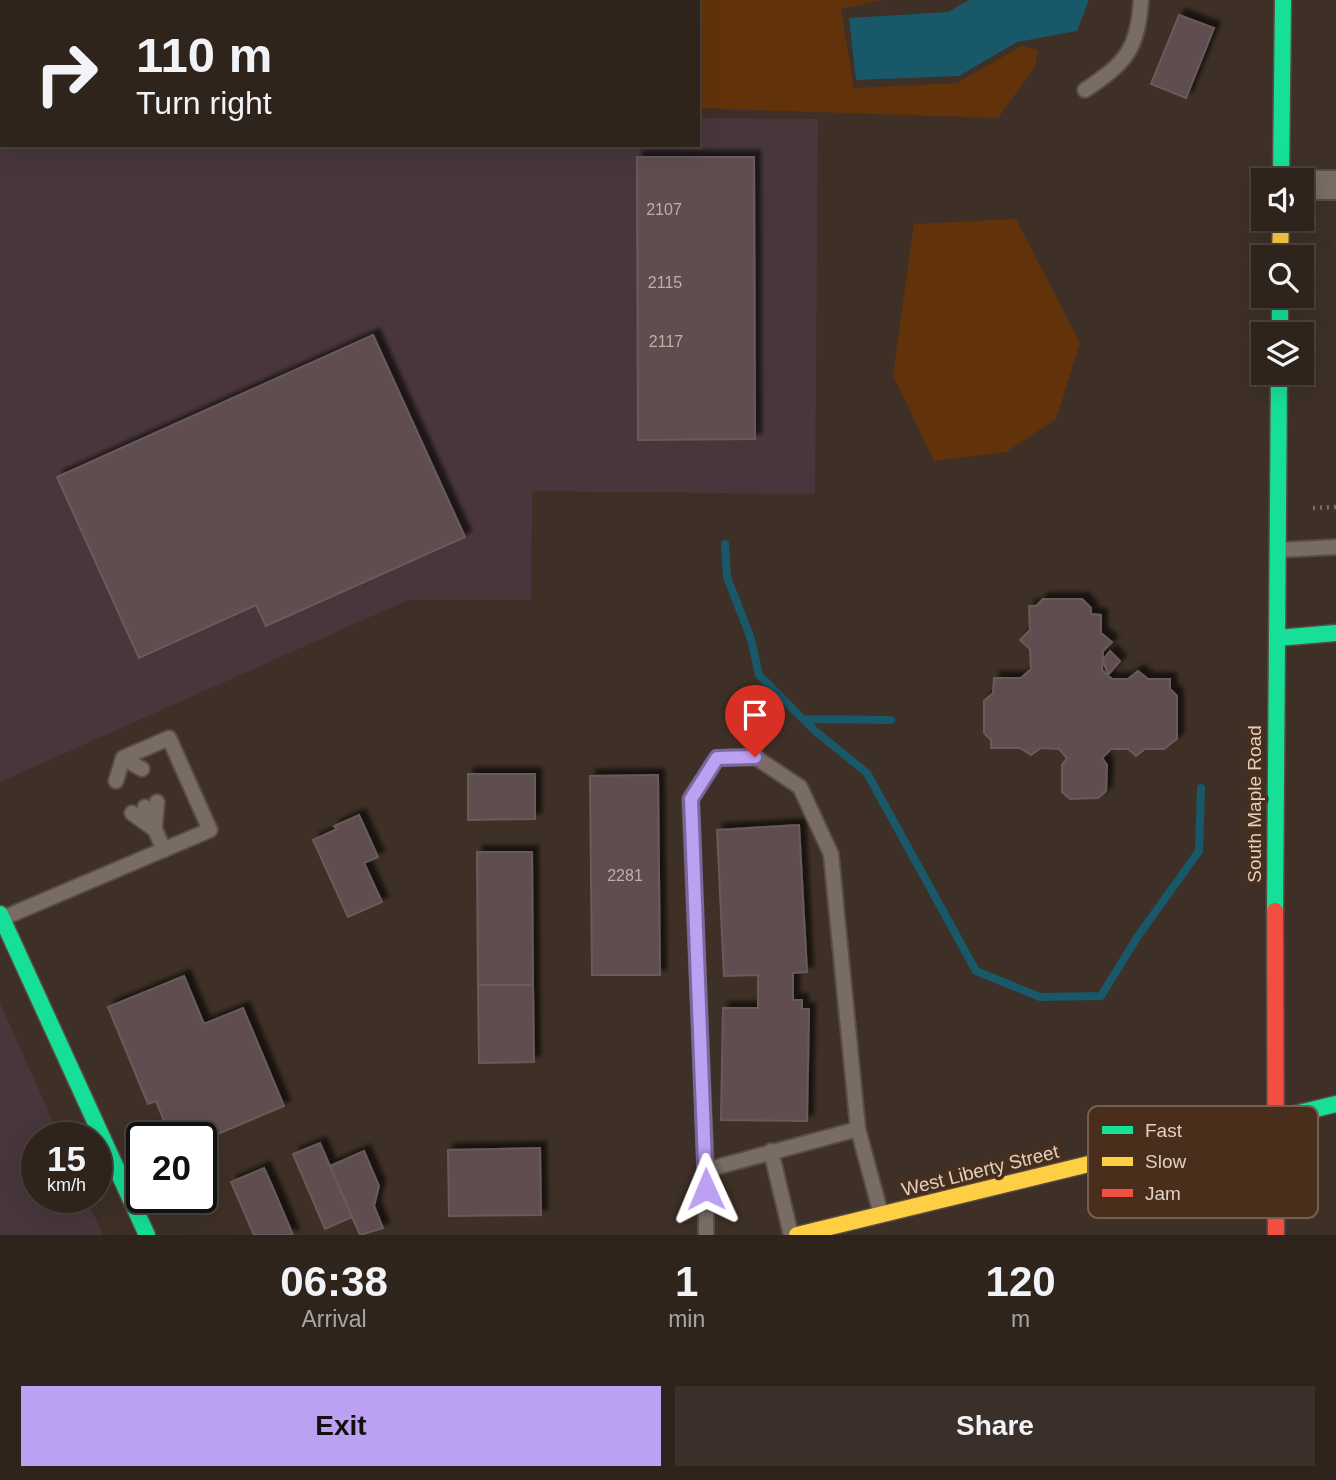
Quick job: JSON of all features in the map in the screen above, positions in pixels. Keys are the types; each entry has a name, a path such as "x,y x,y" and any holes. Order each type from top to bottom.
{"street":[{"path":"1281,168 1283,0"},
{"path":"1314,184 1336,185"},
{"name":"South Maple Road","path":"1274,1106 1279,385"},
{"path":"1277,638 1336,633"},
{"path":"1,916 147,1235"},
{"name":"West Liberty Street","path":"1318,1109 1336,1104"},
{"name":"West Liberty Street","path":"797,1235 1088,1165"}],"lane":[{"path":"1085,90 1115,70 1130,53 1139,28 1141,0"},
{"path":"1278,550 1336,547"},
{"path":"1,916 210,830 169,738 123,758 116,781"},
{"path":"706,1235 706,1170 691,799 717,758 755,757 800,787 831,855 858,1129 881,1215"},
{"path":"123,758 136,772"},
{"path":"155,830 145,807 164,850"},
{"path":"706,1170 858,1129"},
{"path":"771,1151 791,1235"}],"path":[{"path":"1313,508 1336,507"}],"shaded area":[{"path":"700,0 883,0 841,9 854,88 957,83 1022,46 1038,50 1034,68 998,118 700,108"},
{"path":"700,118 818,119 815,494 532,491 531,600 408,600 0,782 0,147 700,147"},
{"path":"1016,219 1080,343 1056,419 1006,452 934,461 893,375 914,224"},
{"path":"0,1003 53,1122 21,1122 21,1213 93,1213 103,1235 0,1235"}],"water":[{"path":"969,0 1089,0 1077,31 1017,42 959,76 856,80 849,18 948,12"}],"building":[{"path":"1179,15 1214,28 1186,98 1151,84"},
{"path":"637,157 754,157 755,439 638,440"},
{"path":"373,335 465,537 266,626 256,605 139,658 57,477"},
{"path":"1043,599 1082,599 1091,608 1091,614 1101,615 1101,633 1112,642 1103,651 1102,670 1112,679 1128,679 1138,671 1148,679 1170,679 1170,689 1177,696 1177,739 1164,749 1145,749 1136,756 1128,749 1111,749 1102,758 1107,765 1106,791 1098,798 1070,799 1062,792 1062,765 1067,758 1059,749 1041,748 1031,755 1020,748 991,748 991,740 984,733 984,701 993,693 994,678 1021,678 1031,669 1030,649 1020,640 1030,630 1029,606 1036,606"},
{"path":"1110,651 1120,661 1108,675 1103,660"},
{"path":"468,774 535,774 535,819 468,820"},
{"path":"658,775 660,975 592,975 590,776"},
{"path":"359,815 378,857 364,863 382,902 348,917 313,840 337,829 334,826"},
{"path":"799,825 807,972 793,973 793,1000 802,1000 802,1009 809,1009 807,1121 721,1120 723,1008 758,1008 758,975 724,976 717,830"},
{"path":"477,852 532,852 533,985 478,985"},
{"path":"184,976 204,1024 243,1008 284,1106 217,1134 217,1122 165,1122 156,1101 148,1104 108,1007"},
{"path":"478,985 533,985 534,1062 479,1063"},
{"path":"320,1143 352,1217 325,1229 293,1154"},
{"path":"540,1148 541,1215 449,1216 448,1150"},
{"path":"364,1151 379,1186 374,1206 383,1228 360,1235 330,1166"},
{"path":"264,1168 293,1235 254,1235 231,1182"}],"waterway":[{"path":"725,544 727,577 751,639 759,675 814,730 867,773 976,971 1040,997 1101,996 1138,936 1199,851 1201,788"},
{"path":"804,719 891,720"}],"traffic: fast":[{"path":"1281,168 1283,0"},
{"path":"1280,308 1280,322"},
{"path":"1275,911 1279,385"},
{"path":"1277,638 1336,633"},
{"path":"0,914 147,1235"},
{"path":"1318,1108 1336,1104"}],"traffic: slow":[{"path":"1280,245 1281,231"},
{"path":"797,1235 1088,1164"}],"traffic: jam":[{"path":"1275,911 1276,1106"},
{"path":"1276,1218 1276,1235"}],"route":[{"path":"706,1189 691,799 717,758 755,757"}]}
